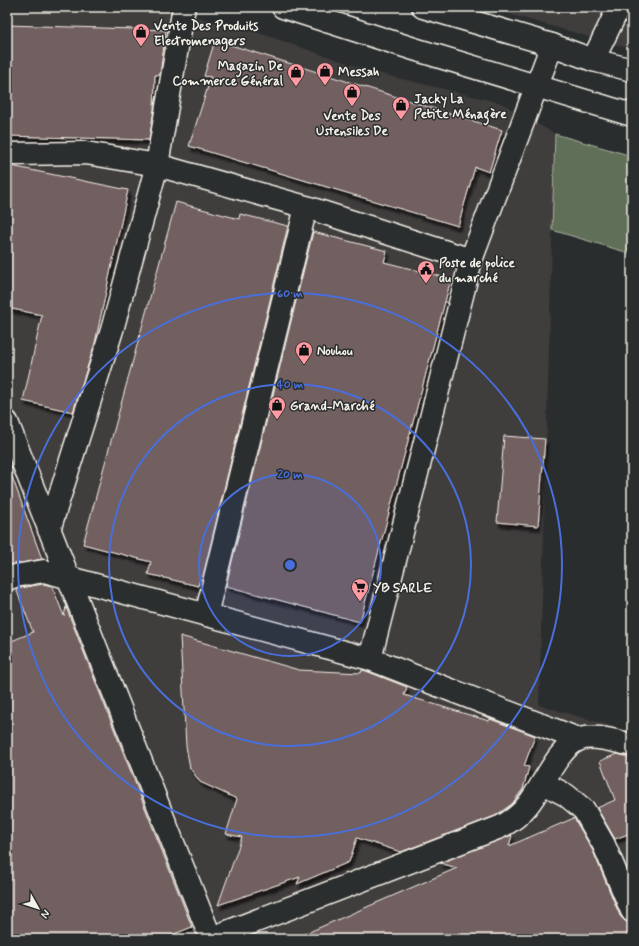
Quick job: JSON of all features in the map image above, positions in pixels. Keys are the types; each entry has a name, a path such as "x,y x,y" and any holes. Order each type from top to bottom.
{"street":[{"path":"49,530 112,330 157,165 184,7"},
{"path":"284,7 632,116"},
{"path":"423,7 552,45 593,60 632,70"},
{"path":"593,60 618,7"},
{"path":"370,659 471,260 552,45"},
{"path":"7,154 86,153 157,165 306,207 471,260"},
{"path":"206,615 306,207"},
{"path":"7,422 210,939 500,827 516,818 527,807 565,749 578,739"},
{"path":"7,579 15,576 44,571 68,577 370,659 578,739 597,737 632,745"},
{"path":"543,782 566,795 584,810 604,845 632,911"}],"shaded area":[{"path":"485,7 632,7 632,49 537,22"},
{"name":"Grand-Marché","path":"170,10 259,33 373,72 501,103 555,134 539,705 632,732 632,939 7,939 7,12"}],"green space":[{"path":"555,134 632,156 632,254 552,230"}],"building":[{"path":"7,25 166,30 160,75 155,75 154,110 149,140 7,136"},
{"path":"215,40 502,130 489,172 475,167 458,226 189,146 211,77 204,76"},
{"path":"11,166 128,190 95,343 73,412 23,401 42,315 7,308 7,188"},
{"path":"176,202 239,219 240,214 288,226 202,580 200,579 198,586 148,574 151,562 83,544"},
{"path":"313,232 387,251 384,262 451,279 360,622 226,586"},
{"path":"504,436 545,439 538,526 497,522"},
{"path":"7,471 10,471 42,559 7,566"},
{"path":"43,584 52,586 64,616 66,607 192,927 162,939 7,939 7,643 33,632 16,589"},
{"path":"180,636 299,670 361,673 362,670 366,671 407,687 404,695 489,721 490,719 535,736 524,766 529,767 523,789 512,804 495,816 401,852 357,838 349,862 297,884 300,877 218,905 242,837 226,834 237,799 200,782 190,768 186,746"},
{"path":"617,754 628,757 632,767 632,838 630,838 628,834 615,839 597,808 615,800 600,761"},
{"path":"574,818 593,851 620,916 625,921 632,923 632,939 293,939 457,868 440,863 512,835 509,846"}],"place":[{"name":"Vente Des Produits Electromenagers","path":"141,47"},
{"name":"Messah","path":"325,86"},
{"name":"Magazin De Commerce Général","path":"296,87"},
{"name":"Vente Des Ustensiles De","path":"352,107"},
{"name":"Jacky La Petite Ménagère","path":"401,120"},
{"name":"Poste de police du marché","path":"426,284"},
{"name":"Nouhou","path":"304,365"},
{"name":"Grand-Marché","path":"277,420"},
{"name":"YB SARLE","path":"360,602"}]}
